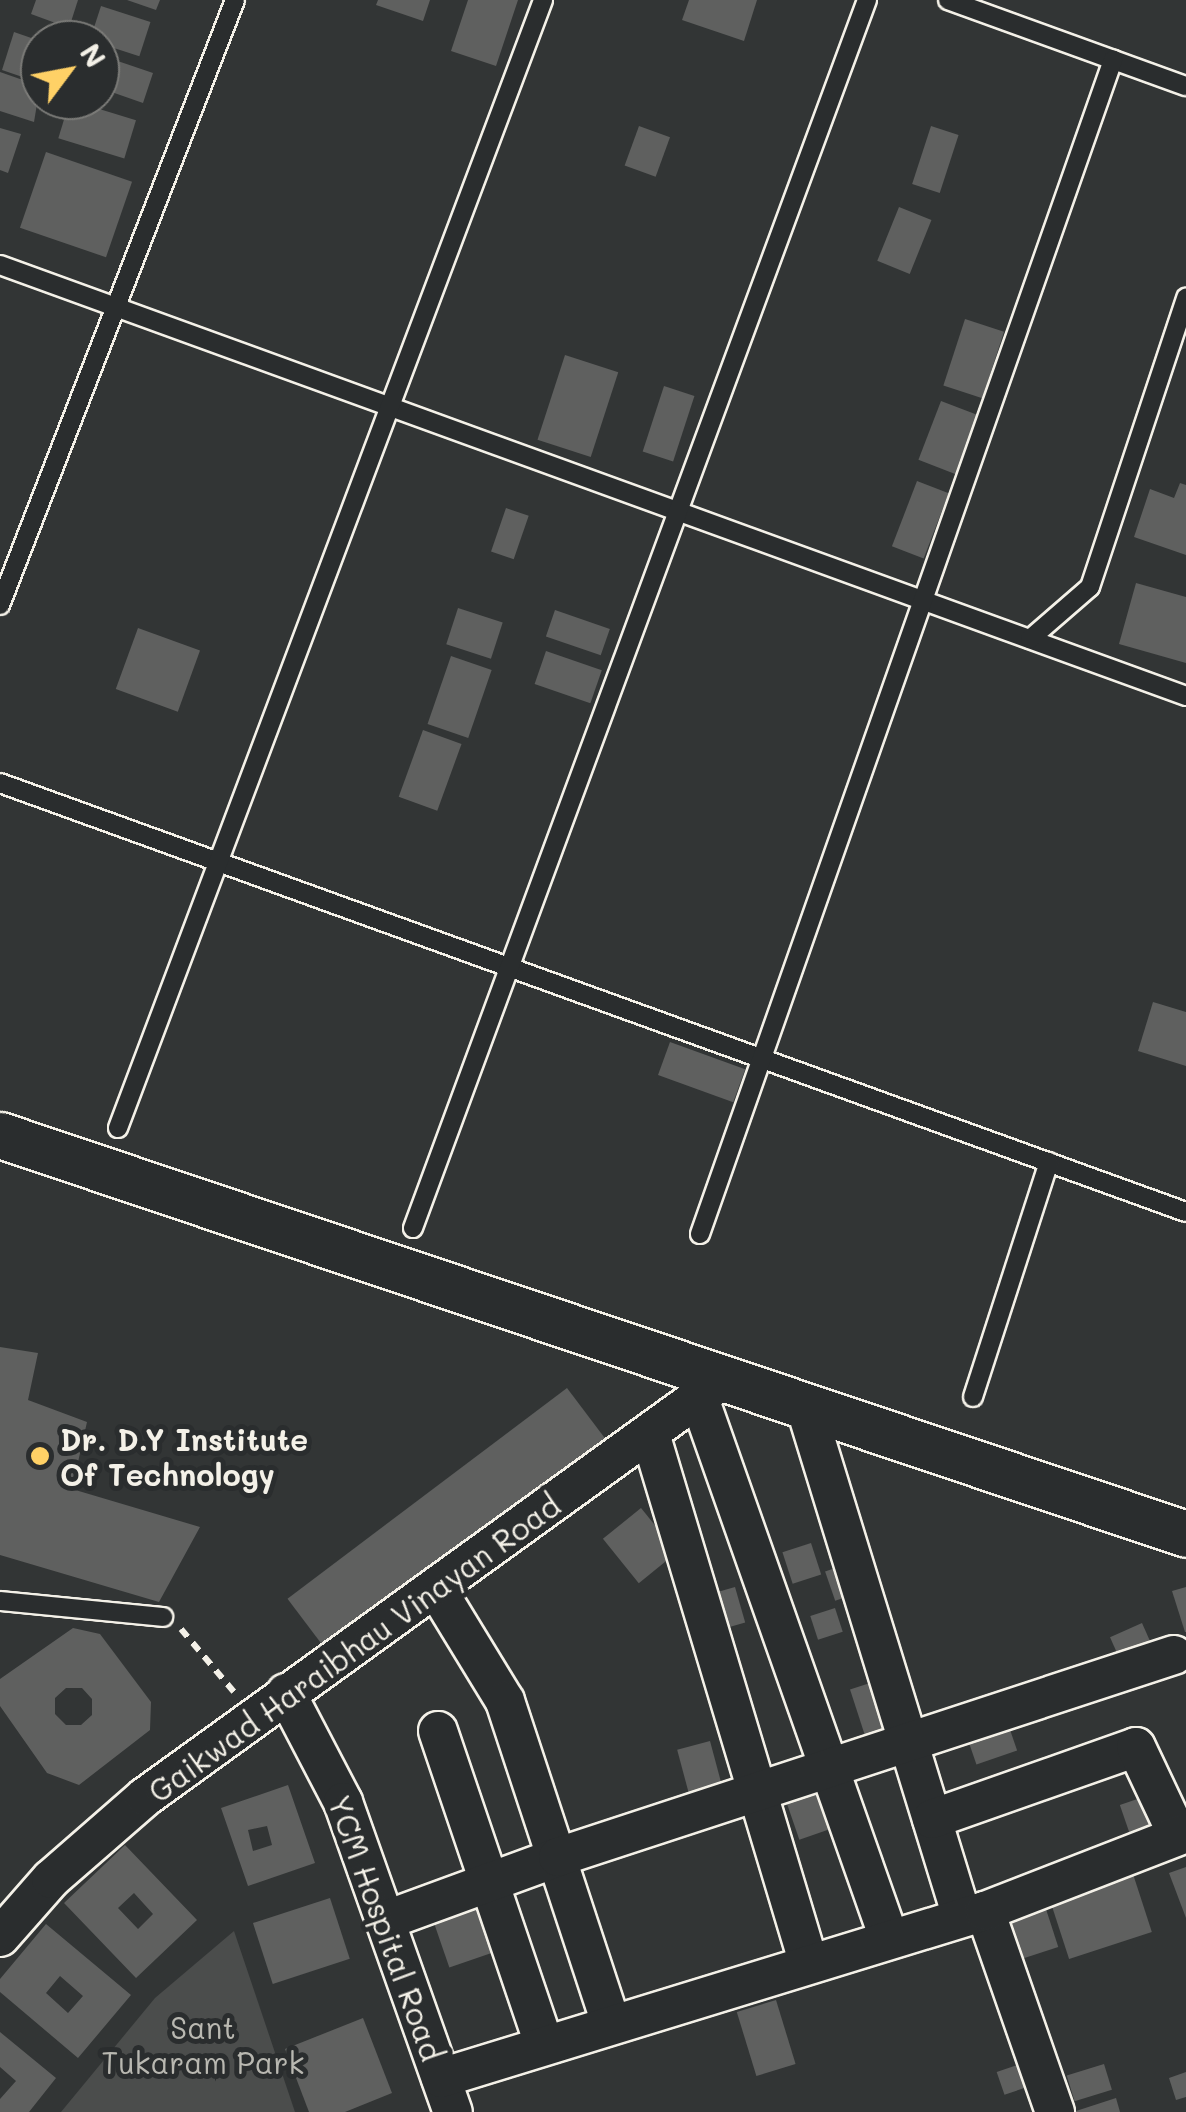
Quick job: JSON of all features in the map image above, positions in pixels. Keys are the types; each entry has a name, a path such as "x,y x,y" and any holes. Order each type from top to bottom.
{"street":[{"path":"0,1135 712,1388 807,1412 1186,1534"},
{"path":"712,1388 830,1770 889,1938"},
{"name":"Gaikwad Haraibhau Vinayan Road","path":"0,1937 96,1837 286,1693 651,1437 712,1388"},
{"path":"807,1412 932,1819 973,1914 1042,2109"},
{"path":"651,1437 808,1961"},
{"path":"436,1588 505,1701 612,2024"},
{"path":"389,1919 492,1879 1174,1656"},
{"name":"YCM Hospital Road","path":"286,1693 343,1802 389,1919 447,2095"},
{"path":"438,1731 492,1879 544,2045"},
{"path":"447,2095 544,2045 808,1961 973,1914 1182,1835 1136,1747 932,1819"}],"lane":[{"path":"0,605 235,0"},
{"path":"118,1128 222,863 543,0"},
{"path":"413,1228 867,0"},
{"path":"948,0 1186,86"},
{"path":"700,1234 1113,60"},
{"path":"0,265 1186,696"},
{"path":"1030,639 1090,587 1185,305"},
{"path":"0,783 1186,1212"},
{"path":"972,1398 1049,1162"},
{"path":"0,1601 163,1617"}],"path":[{"path":"163,1617 186,1633 254,1718"}],"green space":[{"name":"Sant Tukaram Park","path":"234,1931 295,2112 61,2112 155,1998"}],"building":[{"path":"36,0 78,0 72,20 47,20 31,14"},
{"path":"127,0 160,0 156,10"},
{"path":"378,0 430,0 423,21 376,5"},
{"path":"468,0 518,0 496,66 451,51"},
{"path":"689,0 757,0 744,41 682,20"},
{"path":"101,6 150,22 139,56 120,50 120,20 96,20"},
{"path":"14,32 20,34 20,76 2,70"},
{"path":"120,62 153,73 143,103 120,95"},
{"path":"0,72 20,79 20,117 0,111"},
{"path":"120,115 136,120 124,158 58,138 64,120 120,120"},
{"path":"639,126 670,137 656,177 625,165"},
{"path":"931,126 959,135 940,193 912,184"},
{"path":"0,128 21,134 8,173 0,170"},
{"path":"46,152 132,182 106,257 20,228"},
{"path":"899,207 931,220 910,274 877,261"},
{"path":"965,319 1004,332 982,398 943,386"},
{"path":"565,355 618,372 591,457 537,440"},
{"path":"664,386 694,396 673,462 643,452"},
{"path":"941,401 978,415 956,474 918,460"},
{"path":"917,481 949,493 924,559 892,546"},
{"path":"1180,483 1186,485 1186,555 1134,537 1150,489 1174,498"},
{"path":"506,508 529,516 514,559 491,551"},
{"path":"1136,583 1186,597 1186,663 1119,644"},
{"path":"458,608 503,623 491,659 446,644"},
{"path":"555,610 610,629 601,655 546,636"},
{"path":"138,628 200,651 178,712 116,689"},
{"path":"546,651 602,670 590,703 535,684"},
{"path":"451,656 492,670 468,738 428,724"},
{"path":"423,730 462,744 437,811 399,797"},
{"path":"1153,1002 1186,1012 1186,1066 1138,1051"},
{"path":"670,1042 745,1069 733,1102 658,1075"},
{"name":"Dr. D.Y Institute Of Technology","path":"0,1347 38,1353 28,1400 87,1422 72,1489 200,1527 159,1602 0,1555"},
{"path":"567,1388 612,1447 332,1658 287,1599"},
{"path":"641,1508 677,1552 639,1583 603,1539"},
{"path":"811,1543 821,1574 793,1584 782,1552"},
{"path":"844,1565 854,1594 835,1601 825,1572"},
{"path":"735,1587 745,1623 717,1631 707,1595"},
{"path":"1186,1587 1186,1632 1185,1632 1172,1591"},
{"path":"835,1608 843,1632 818,1640 810,1616"},
{"path":"1142,1623 1152,1645 1120,1659 1110,1637"},
{"path":"73,1628 100,1634 151,1702 150,1730 79,1785 47,1773 0,1706 0,1679","holes":["66,1688 82,1688 92,1699 92,1715 81,1725 66,1725 55,1714 55,1698"]},
{"path":"870,1683 886,1732 866,1738 850,1689"},
{"path":"1008,1724 1017,1750 976,1764 967,1738"},
{"path":"710,1741 725,1798 692,1807 677,1750"},
{"path":"819,1780 835,1827 799,1840 783,1792"},
{"path":"288,1785 315,1863 248,1886 221,1808","holes":["267,1826 272,1845 253,1851 248,1830"]},
{"path":"1152,1794 1164,1829 1132,1840 1120,1805"},
{"path":"125,1845 197,1920 136,1978 64,1903","holes":["134,1893 153,1914 138,1929 118,1908"]},
{"path":"1186,1867 1186,1918 1169,1873"},
{"path":"1133,1874 1152,1932 1069,1959 1050,1901"},
{"path":"491,1895 509,1947 449,1968 431,1916"},
{"path":"330,1898 350,1959 273,1984 253,1923"},
{"path":"1045,1906 1058,1947 1015,1961 1002,1920"},
{"path":"46,1924 131,1995 78,2058 0,1992 0,1979","holes":["60,1976 83,1996 68,2013 46,1993"]},
{"path":"776,2000 796,2064 756,2076 737,2012"},
{"path":"363,2018 392,2093 345,2112 309,2112 285,2049"},
{"path":"0,2032 56,2078 29,2112 0,2112 0,2099 16,2081 0,2067"},
{"path":"1026,2062 1034,2085 1005,2095 997,2072"},
{"path":"1104,2064 1112,2090 1075,2101 1067,2075"},
{"path":"1186,2072 1186,2097 1176,2100 1169,2078"},
{"path":"1116,2098 1120,2112 1076,2112 1076,2111"}],"place":[{"name":"Dr. D.Y Institute Of Technology","path":"40,1456"}]}
